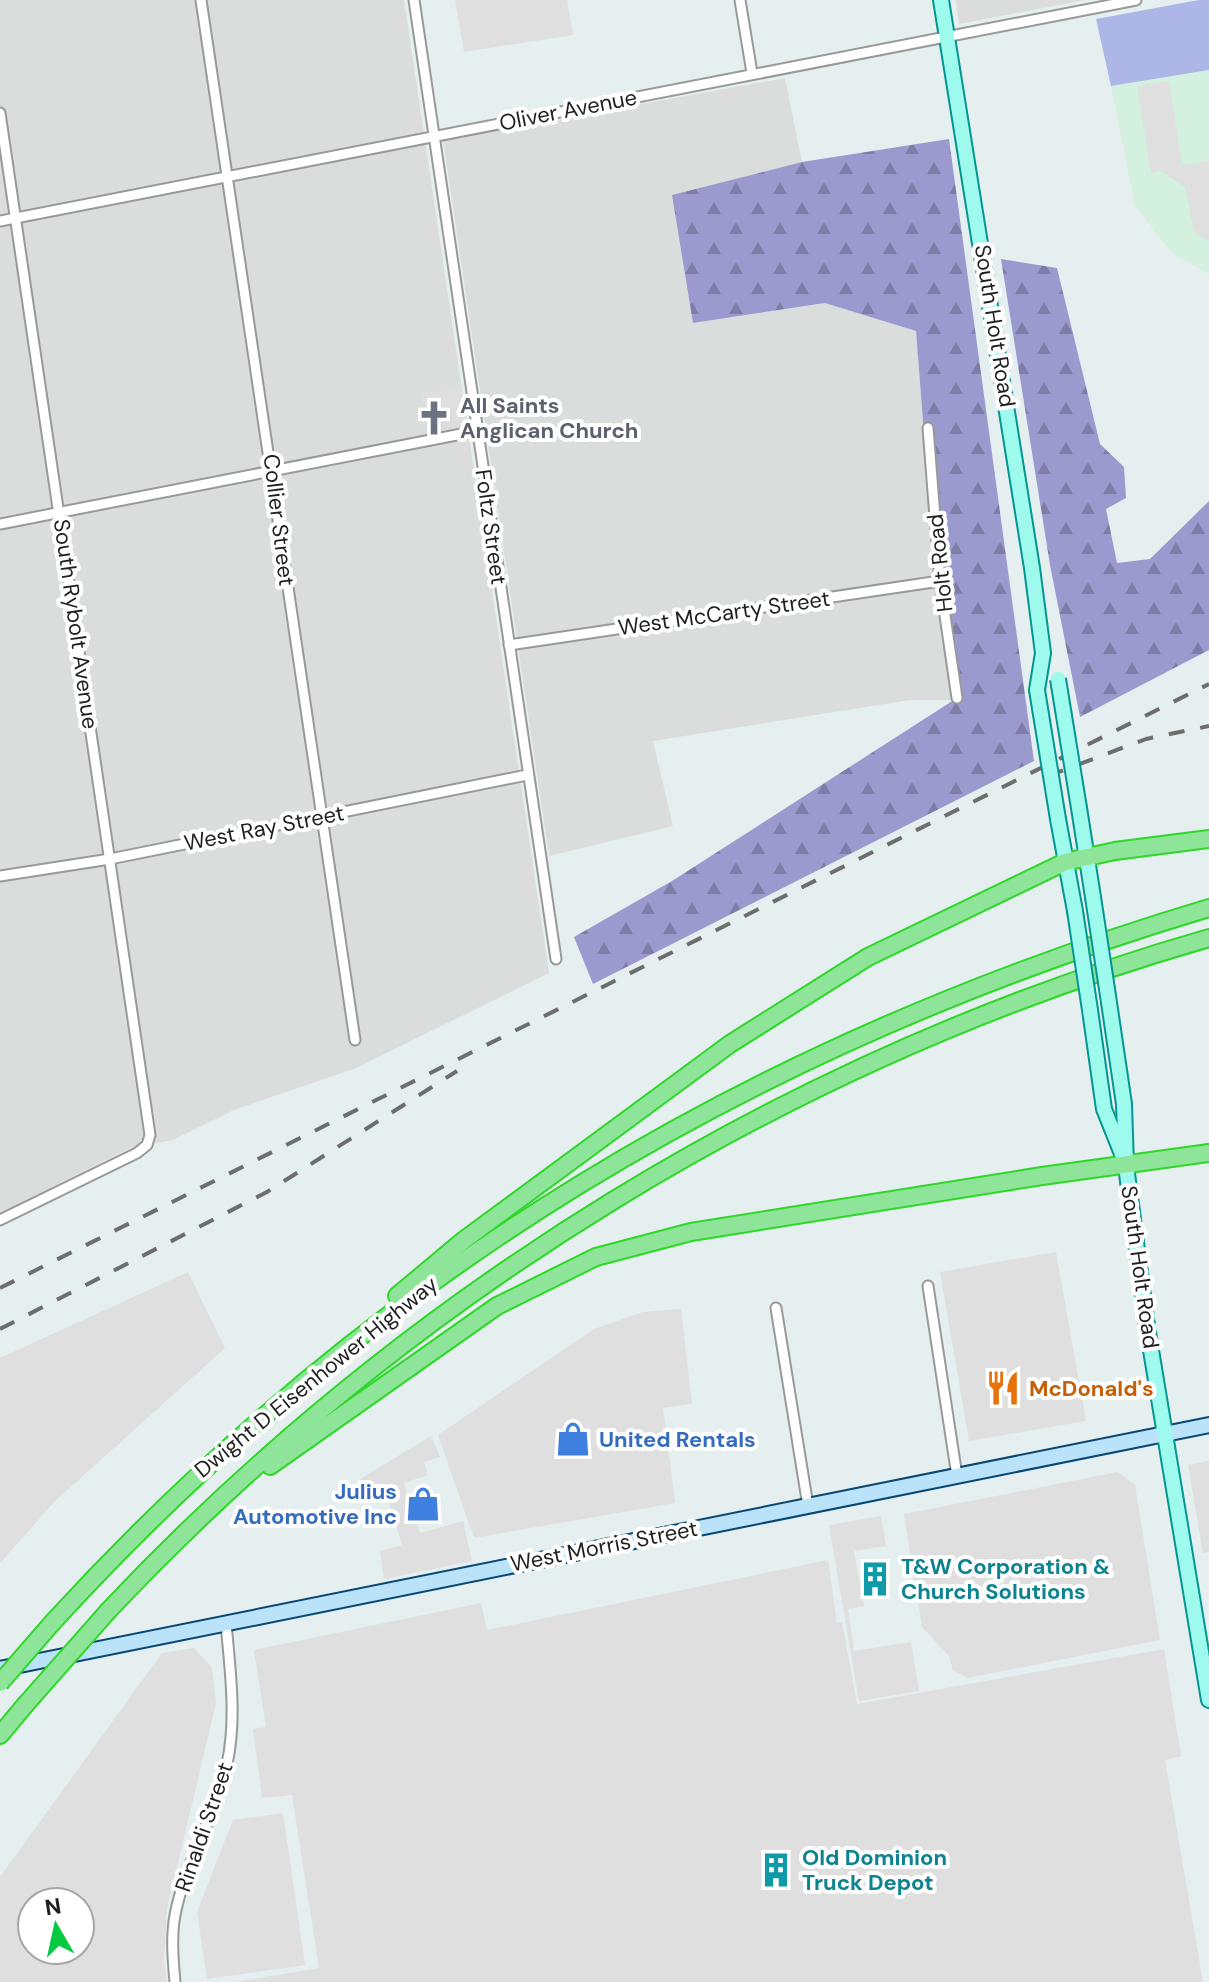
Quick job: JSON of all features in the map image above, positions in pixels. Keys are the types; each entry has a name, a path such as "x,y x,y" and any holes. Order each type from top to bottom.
{"highway":[{"path":"336,1355 408,1285 464,1240 730,1044 889,946 1065,862 1086,855 1209,839"},
{"name":"Dwight D Eisenhower Highway","path":"0,1683 53,1622 192,1479 336,1355 442,1274 554,1198 750,1086 955,995 1089,945 1209,908"},
{"name":"Dwight D Eisenhower Highway","path":"0,1735 109,1610 213,1506 324,1408 478,1289 592,1213 711,1143 830,1081 962,1023 1057,986 1209,938"},
{"path":"213,1506 497,1306 596,1257 691,1232 1209,1153"}],"main road":[{"name":"South Holt Road","path":"941,0 1043,653 1037,690 1075,911 1104,1109 1126,1166"},
{"name":"South Holt Road","path":"1043,653 1058,679 1079,808 1124,1104 1126,1166 1164,1434 1209,1700"},
{"name":"West Morris Street","path":"0,1669 1209,1425"}],"street":[{"name":"Collier Street","path":"201,0 355,1040"},
{"name":"Foltz Street","path":"414,0 556,959"},
{"path":"740,0 752,73"},
{"name":"Oliver Avenue","path":"0,221 947,37 1107,3 1136,0"},
{"name":"South Rybolt Avenue","path":"0,113 150,1135 147,1145 137,1153 0,1220"},
{"name":"Holt Road","path":"928,428 940,581 957,698"},
{"path":"0,524 477,431"},
{"name":"West McCarty Street","path":"509,645 940,581"},
{"name":"West Ray Street","path":"0,876 110,859 527,775"},
{"path":"928,1286 957,1476"},
{"path":"776,1308 808,1506"},
{"name":"Rinaldi Street","path":"175,1982 176,1911 187,1873 218,1797 230,1750 232,1706 226,1623"}],"shaded area":[{"path":"0,0 404,0 549,973 356,1068 234,1110 173,1140 130,1148 0,1213"},
{"path":"455,0 567,0 573,35 464,52"},
{"path":"956,0 1085,0 959,24"},
{"path":"1209,0 1209,70 1111,86 1096,19"},
{"path":"1209,70 1209,274 1173,254 1135,206 1111,86"},
{"path":"785,78 802,162 673,196 694,323 826,303 916,331 935,576 954,700 910,700 653,741 673,826 549,856 443,140"},
{"path":"1169,81 1182,165 1209,161 1209,242 1194,232 1185,187 1161,171 1151,173 1137,86"},
{"path":"461,387 467,420 453,422 451,409 425,414 421,394"},
{"path":"1056,1252 1086,1421 969,1441 940,1272"},
{"path":"188,1272 225,1348 55,1501 0,1563 0,1358"},
{"path":"681,1309 692,1404 663,1408 675,1503 474,1538 438,1435 594,1329 643,1312"},
{"path":"431,1436 440,1457 424,1462 428,1475 404,1483 420,1533 463,1521 472,1561 384,1579 380,1551 402,1545 386,1493 366,1498 360,1479"},
{"path":"1209,1461 1209,1552 1203,1553 1188,1465"},
{"path":"1118,1472 1135,1485 1160,1640 968,1678 953,1670 949,1656 922,1627 904,1514"},
{"path":"881,1516 886,1546 854,1551 864,1606 848,1609 854,1651 911,1642 919,1691 859,1701 829,1525"},
{"path":"828,1560 837,1623 842,1622 857,1704 1164,1649 1181,1756 1165,1760 1203,1982 235,1982 319,1968 292,1795 262,1798 253,1729 266,1727 254,1650 481,1603 487,1630"},
{"path":"194,1648 212,1668 216,1703 167,1909 164,1960 167,1982 0,1982 0,1877 162,1653"},
{"path":"283,1813 305,1965 207,1979 197,1912 233,1820"}],"green space":[{"path":"949,139 1034,761 593,984 574,937 672,881 957,698 935,576 916,331 825,303 693,323 672,195 802,162"},
{"path":"1001,259 1057,268 1100,444 1124,467 1126,498 1106,509 1117,563 1150,559 1209,501 1209,650 1080,717 1050,565"}],"railway":[{"path":"0,1288 1209,684"},
{"path":"1048,776 1146,739 1209,726"},
{"path":"0,1329 267,1192 457,1071"}],"place":[{"name":"All Saints Anglican Church","path":"434,418"},
{"name":"McDonald's","path":"1003,1388"},
{"name":"United Rentals","path":"573,1439"},
{"name":"Julius Automotive Inc","path":"423,1504"},
{"name":"T&W Corporation & Church Solutions","path":"875,1579"},
{"name":"Old Dominion Truck Depot","path":"776,1870"}]}
